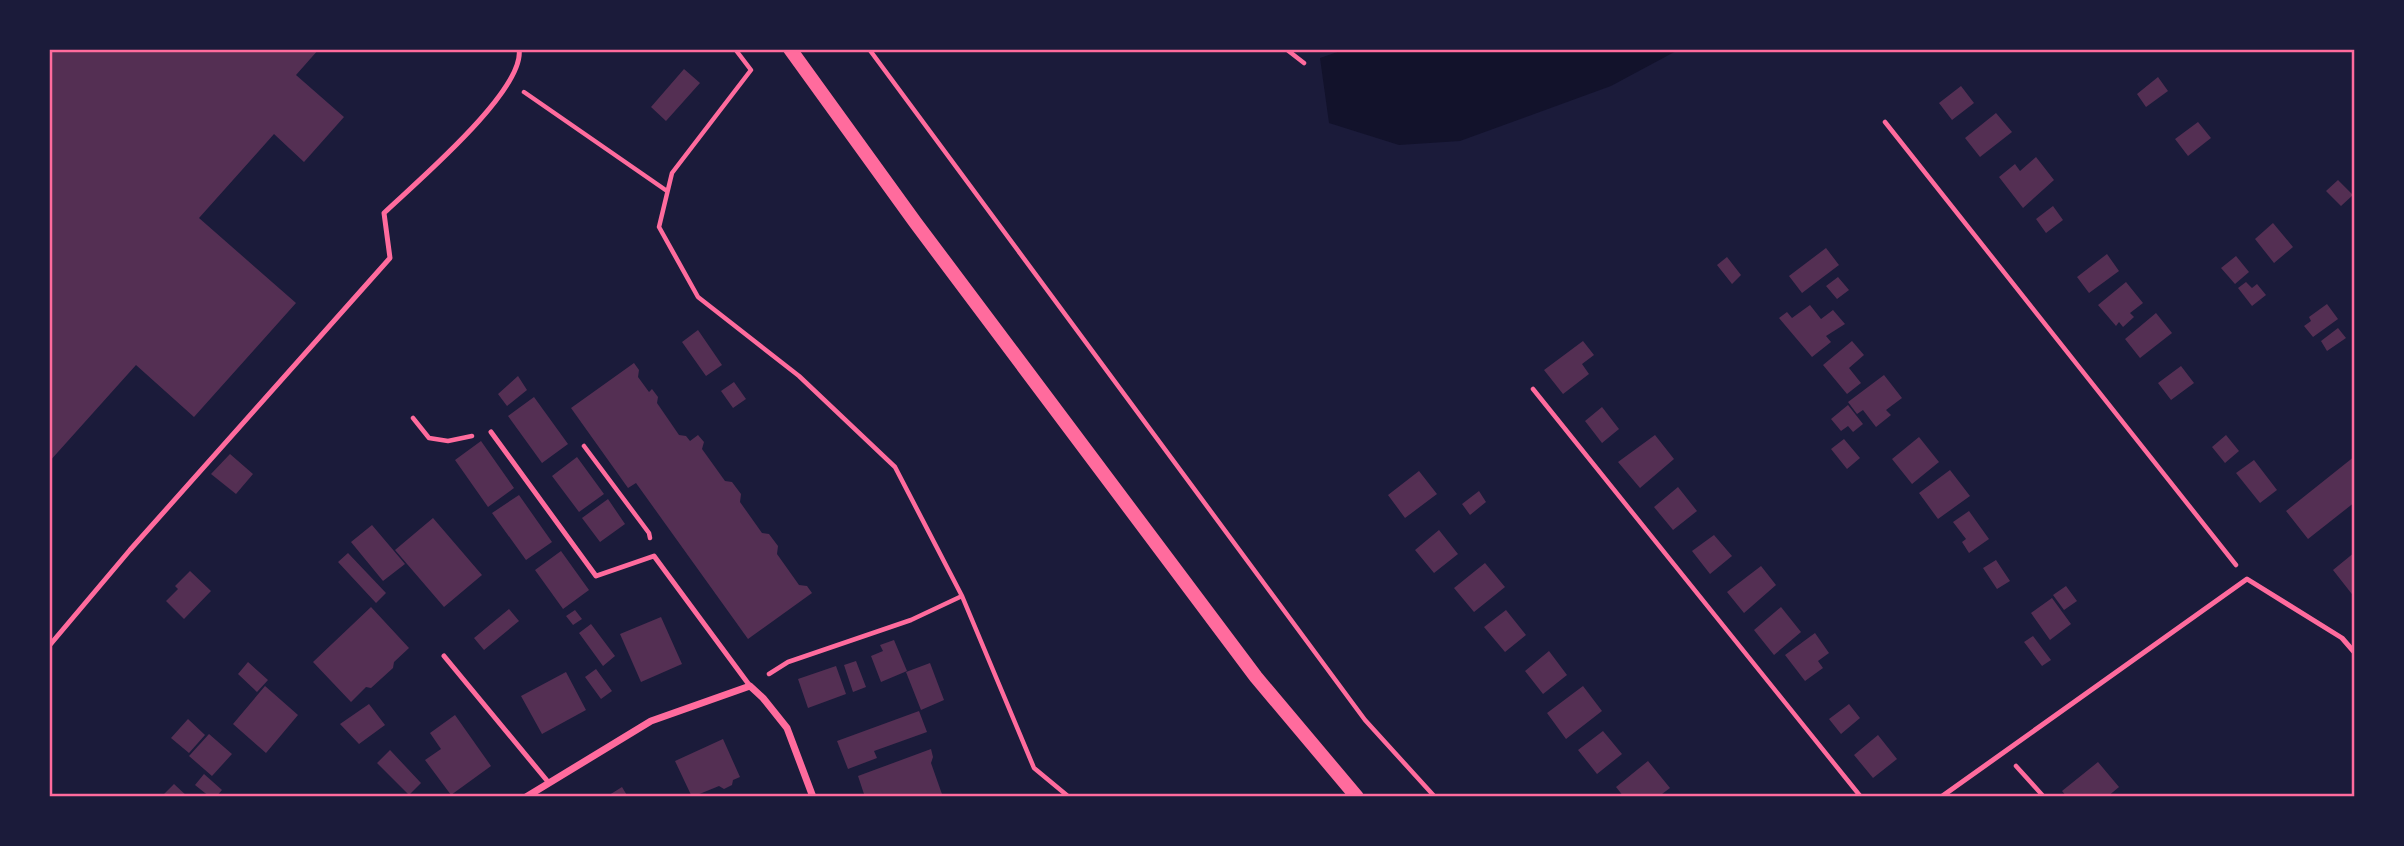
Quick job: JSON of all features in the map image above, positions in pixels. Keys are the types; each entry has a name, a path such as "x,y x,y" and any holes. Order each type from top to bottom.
{"main road":[{"path":"790,49 915,222 1188,588 1256,677 1357,797"}],"street":[{"path":"526,797 651,721 750,686 787,728 813,797"}],"lane":[{"path":"49,646 130,550 390,258 384,213 482,119 509,82 521,56 519,49"},
{"path":"491,432 596,576 654,556 750,686"},
{"path":"1941,797 2247,579 2342,638 2355,653"},
{"path":"444,656 549,783"}],"path":[{"path":"735,49 751,70 672,173 659,227 698,297 799,376 895,467 962,596 1034,768 1069,797"},
{"path":"869,49 1365,720 1435,797"},
{"path":"1286,49 1304,64"},
{"path":"509,82 667,191"},
{"path":"1885,122 2247,579"},
{"path":"1533,389 1861,797"},
{"path":"414,418 429,438 449,441 491,432"},
{"path":"584,446 649,533 654,556"},
{"path":"750,686 788,662 911,620 962,596"},
{"path":"2004,752 2044,797"}],"shaded area":[{"path":"1346,49 1680,49 1611,86 1460,141 1399,145 1329,123 1320,58"}],"building":[{"path":"49,49 319,49 296,75 344,117 304,162 274,134 199,218 296,303 194,417 136,365 49,462"},
{"path":"684,69 700,83 666,121 651,107"},
{"path":"2158,77 2168,91 2146,107 2137,94"},
{"path":"1961,86 1974,103 1952,120 1939,103"},
{"path":"1996,113 2012,132 1980,157 1965,138"},
{"path":"2198,122 2211,138 2188,156 2175,139"},
{"path":"2036,157 2054,180 2023,208 1999,177 2015,164 2020,171"},
{"path":"2338,180 2353,195 2341,206 2326,191"},
{"path":"2053,206 2063,220 2046,233 2036,219"},
{"path":"2273,223 2293,247 2274,263 2255,239"},
{"path":"1826,248 1839,265 1802,293 1789,276"},
{"path":"2107,254 2119,271 2089,293 2077,277"},
{"path":"2236,256 2249,272 2235,284 2221,268"},
{"path":"1727,257 1741,275 1732,284 1717,265"},
{"path":"1838,277 1849,290 1837,299 1826,286"},
{"path":"2126,282 2143,303 2130,313 2134,317 2123,327 2119,322 2116,326 2098,305"},
{"path":"2246,282 2252,288 2257,284 2266,295 2252,306 2238,288"},
{"path":"2327,304 2338,319 2313,337 2304,326 2311,321 2309,317"},
{"path":"1810,305 1821,319 1833,310 1845,324 1826,336 1831,342 1812,357 1779,318 1787,312 1792,318"},
{"path":"2156,313 2172,333 2140,358 2125,339"},
{"path":"2338,328 2346,338 2327,351 2321,341"},
{"path":"698,330 722,365 706,376 682,342"},
{"path":"1583,341 1594,355 1582,364 1589,374 1563,394 1544,370"},
{"path":"1852,341 1864,355 1849,368 1861,383 1847,394 1823,365"},
{"path":"634,363 639,370 638,377 649,392 652,389 658,397 657,403 679,435 686,436 690,441 698,435 704,442 702,449 725,481 732,482 741,494 740,502 762,533 769,534 778,546 777,554 799,585 807,586 812,593 748,639 636,483 628,488 571,408"},
{"path":"2181,366 2194,383 2171,400 2158,383"},
{"path":"1884,375 1902,398 1886,410 1891,415 1876,427 1863,410 1857,414 1848,402"},
{"path":"518,376 527,390 507,406 498,394"},
{"path":"734,382 746,399 733,408 721,391"},
{"path":"534,397 568,444 542,463 508,416"},
{"path":"1848,405 1863,424 1853,432 1848,426 1841,431 1831,419"},
{"path":"1602,407 1619,429 1602,443 1585,421"},
{"path":"1655,435 1674,459 1640,488 1618,462"},
{"path":"2226,435 2239,451 2225,463 2212,447"},
{"path":"1919,437 1939,462 1912,484 1892,459"},
{"path":"1844,439 1860,458 1847,469 1831,449"},
{"path":"481,441 514,488 488,507 455,460"},
{"path":"230,454 253,474 236,494 211,474"},
{"path":"2355,456 2355,502 2308,539 2286,511"},
{"path":"577,457 604,494 579,512 552,476"},
{"path":"2254,460 2277,490 2260,503 2236,473"},
{"path":"1950,470 1970,496 1938,519 1919,493"},
{"path":"1419,471 1437,494 1405,518 1388,495"},
{"path":"1678,487 1697,511 1673,530 1654,507"},
{"path":"1479,491 1486,502 1470,515 1462,504"},
{"path":"519,495 552,542 526,560 492,513"},
{"path":"608,499 625,524 600,542 582,518"},
{"path":"1969,511 1989,539 1969,553 1962,542 1966,539 1953,522"},
{"path":"433,518 482,575 444,607 395,550"},
{"path":"372,525 405,564 383,581 351,542"},
{"path":"1439,530 1458,554 1434,573 1415,550"},
{"path":"1714,535 1732,556 1710,574 1692,551"},
{"path":"561,551 589,590 563,609 535,570"},
{"path":"2355,552 2355,598 2333,570"},
{"path":"348,553 386,593 376,603 338,562"},
{"path":"1996,560 2010,581 1997,589 1983,568"},
{"path":"1485,563 1505,587 1474,612 1454,588"},
{"path":"1761,566 1776,585 1744,613 1727,592"},
{"path":"190,571 211,591 184,619 166,601 178,589 175,586"},
{"path":"2066,586 2077,601 2064,610 2053,595"},
{"path":"2052,598 2071,624 2050,640 2031,613"},
{"path":"371,607 409,648 394,662 393,668 371,688 366,687 351,702 313,662"},
{"path":"1781,607 1801,632 1774,655 1754,630"},
{"path":"509,609 519,621 484,650 474,638"},
{"path":"575,610 582,619 573,625 566,616"},
{"path":"1506,610 1526,635 1505,652 1484,627"},
{"path":"661,617 682,664 641,682 620,634"},
{"path":"591,624 615,656 603,666 579,633"},
{"path":"1815,633 1829,653 1818,661 1823,668 1805,681 1785,655"},
{"path":"2033,636 2051,660 2042,666 2024,642"},
{"path":"894,640 907,671 881,682 871,656 883,651 880,645"},
{"path":"1549,651 1567,675 1543,694 1525,671"},
{"path":"856,661 866,687 853,692 844,665"},
{"path":"248,662 268,680 257,692 238,674"},
{"path":"930,663 944,700 921,710 906,672"},
{"path":"836,666 846,694 808,708 798,679"},
{"path":"596,669 612,691 601,699 585,677"},
{"path":"566,672 586,710 542,734 521,696"},
{"path":"265,686 298,715 266,753 233,724"},
{"path":"1583,686 1602,711 1566,739 1547,713"},
{"path":"369,704 385,725 359,744 340,724"},
{"path":"1849,704 1860,718 1841,734 1829,719"},
{"path":"919,711 927,732 874,751 877,758 848,769 837,741"},
{"path":"455,715 491,766 451,795 425,760 441,749 430,733"},
{"path":"188,719 205,735 189,753 171,738"},
{"path":"1603,731 1622,754 1597,774 1578,750"},
{"path":"209,734 232,754 212,776 189,756"},
{"path":"1878,735 1897,759 1873,778 1854,755"},
{"path":"723,739 740,777 724,789 719,786 692,797 675,761"},
{"path":"931,749 931,763 943,797 865,797 858,776"},
{"path":"390,750 421,783 409,795 377,763"},
{"path":"1648,761 1670,788 1658,797 1624,797 1616,787"},
{"path":"2098,762 2119,787 2107,797 2067,797 2062,791"},
{"path":"204,774 222,790 216,797 210,797 195,785"},
{"path":"174,784 188,797 161,797"},
{"path":"622,787 628,797 606,797"}]}
